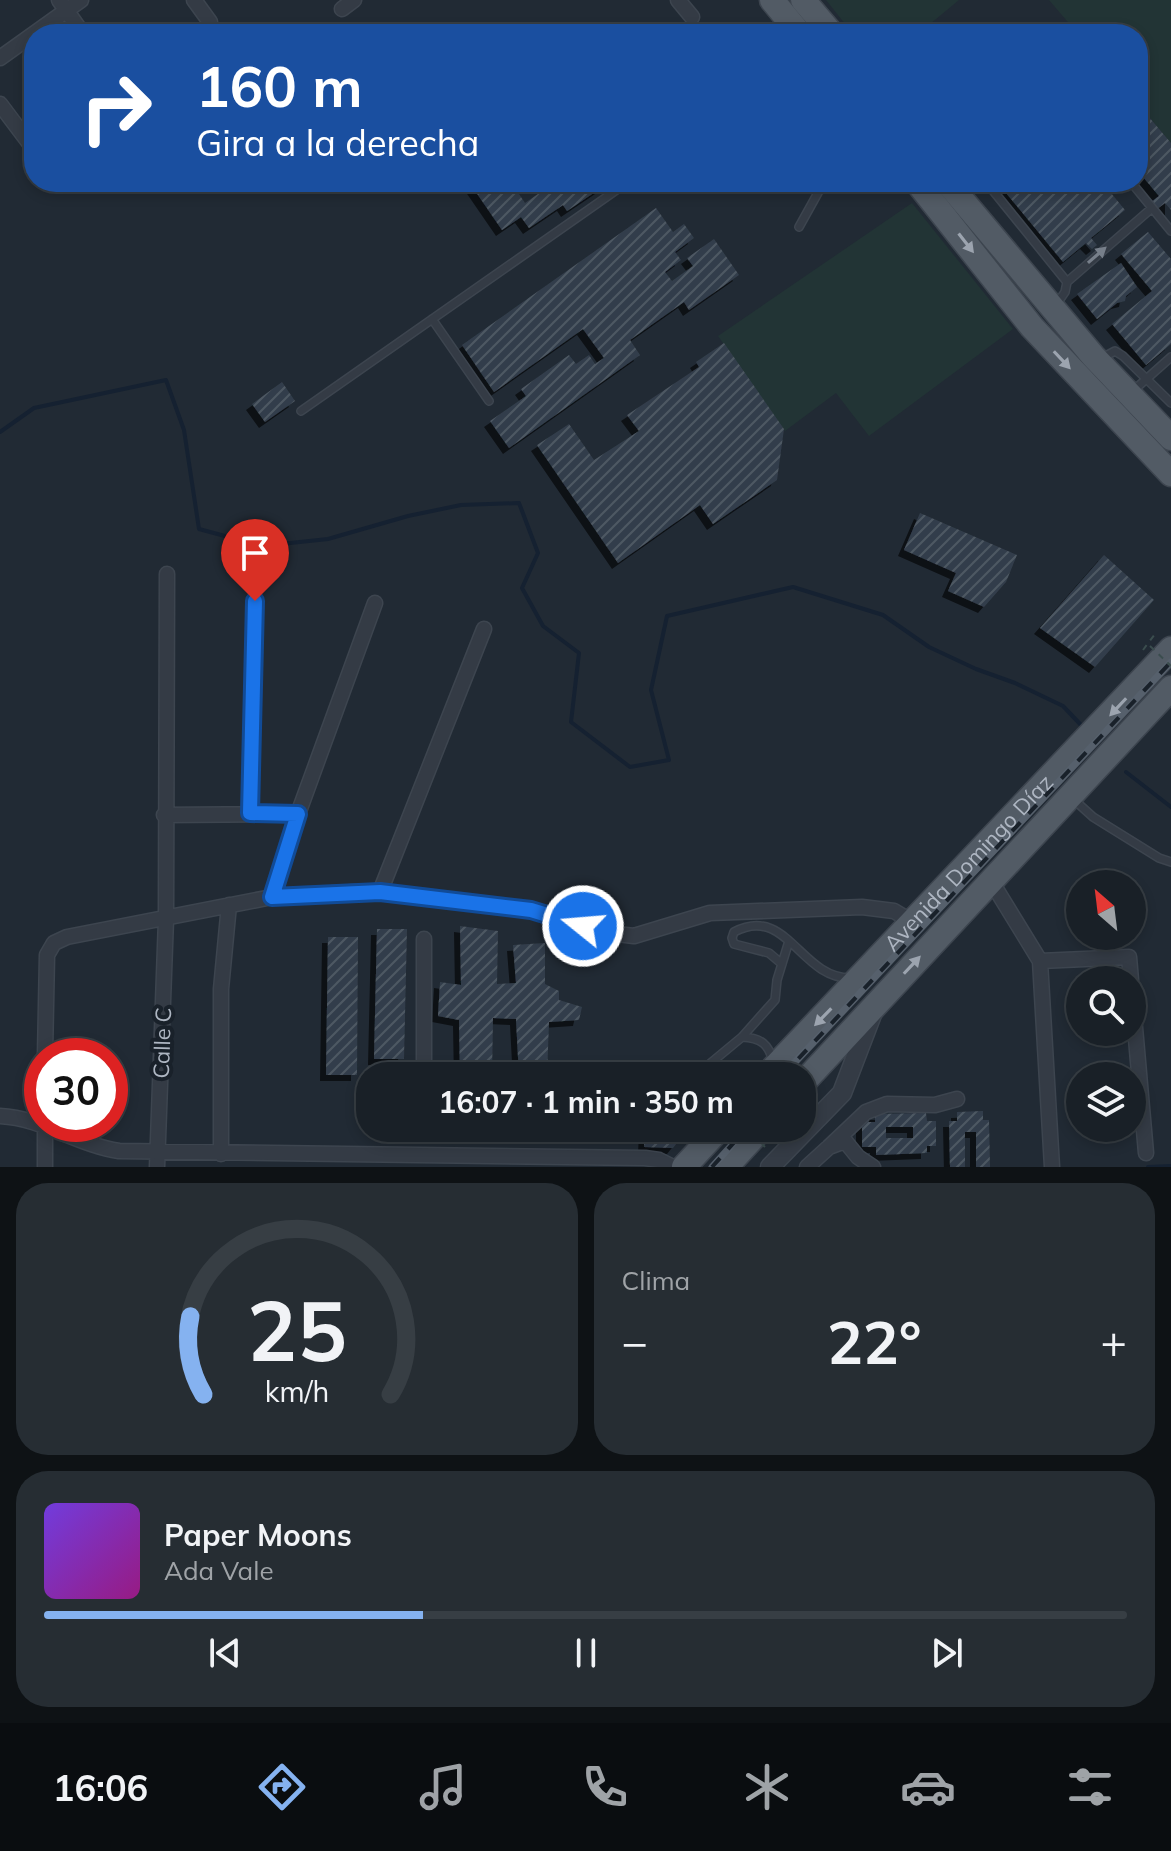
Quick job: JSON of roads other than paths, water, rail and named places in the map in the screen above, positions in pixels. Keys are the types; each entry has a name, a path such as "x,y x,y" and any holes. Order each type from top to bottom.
{"main road":[{"path":"803,0 824,24"},
{"path":"812,0 826,24"},
{"path":"775,3 792,24"},
{"path":"925,192 1032,327 1171,474"},
{"path":"955,192 1097,361 1138,387 1171,438"},
{"path":"1032,327 1053,310"},
{"path":"1093,393 1122,409 1171,456"},
{"name":"Avenida Domingo Díaz","path":"780,1062 914,923 1160,644"},
{"name":"Avenida Domingo Díaz","path":"816,1069 1171,688"},
{"path":"684,1167 707,1142"},
{"path":"726,1167 758,1142"}],"street":[{"path":"40,24 63,5 81,0"},
{"path":"194,0 210,22"},
{"path":"678,0 692,17"},
{"path":"63,5 76,24"},
{"path":"0,58 24,38"},
{"path":"0,104 24,136"},
{"name":"Calle C","path":"158,1160 166,919 167,574"},
{"path":"250,813 255,601"},
{"path":"272,897 298,814 375,603"},
{"path":"380,892 484,629"},
{"path":"164,815 298,814"},
{"path":"991,881 1040,961 1052,1167"},
{"path":"45,1038 47,955 54,943 67,937 272,897 380,892 531,910 609,933 634,936 710,913 757,918 862,907 894,911 914,923"},
{"path":"221,1154 221,989 229,905"},
{"path":"424,939 424,1062"},
{"path":"1040,961 1129,957 1130,966"},
{"path":"770,1167 842,1093 876,1003"},
{"path":"1137,1046 1146,1153"},
{"path":"807,1167 866,1112 887,1104 935,1105 957,1099"},
{"path":"0,1116 24,1119"},
{"path":"829,1147 845,1141 858,1157 873,1167"},
{"path":"45,1142 45,1167"},
{"path":"83,1142 96,1148 158,1160 221,1154 253,1160 350,1161 645,1158 673,1167"}],"lane":[{"path":"301,411 614,192"},
{"path":"799,227 818,192"},
{"path":"994,192 1067,282"},
{"path":"1139,192 1171,231"},
{"path":"1053,310 1065,292 1067,282 1152,208"},
{"path":"432,319 489,401"},
{"path":"1171,357 1138,387 1171,403"},
{"path":"1070,797 1093,817 1159,858 1171,862"},
{"path":"782,964 769,953 734,944 734,932 757,918 780,932 824,972 842,978 860,978"},
{"path":"712,1062 742,1037 775,1000 789,941"},
{"path":"742,1037 757,1038 766,1044 769,1062"}],"waterway":[{"path":"0,432 34,408 166,380 184,430 199,529 262,546 328,539 408,516 461,505 519,503 538,553 522,588 543,626 579,653 571,722 630,767 669,760 651,690 667,616 793,587 883,615 929,647 1063,706 1081,725"},
{"path":"1126,772 1171,807"},
{"path":"1148,1167 1171,1166"}],"railway":[{"path":"795,1062 1171,662"},
{"path":"712,1167 734,1142"}]}
